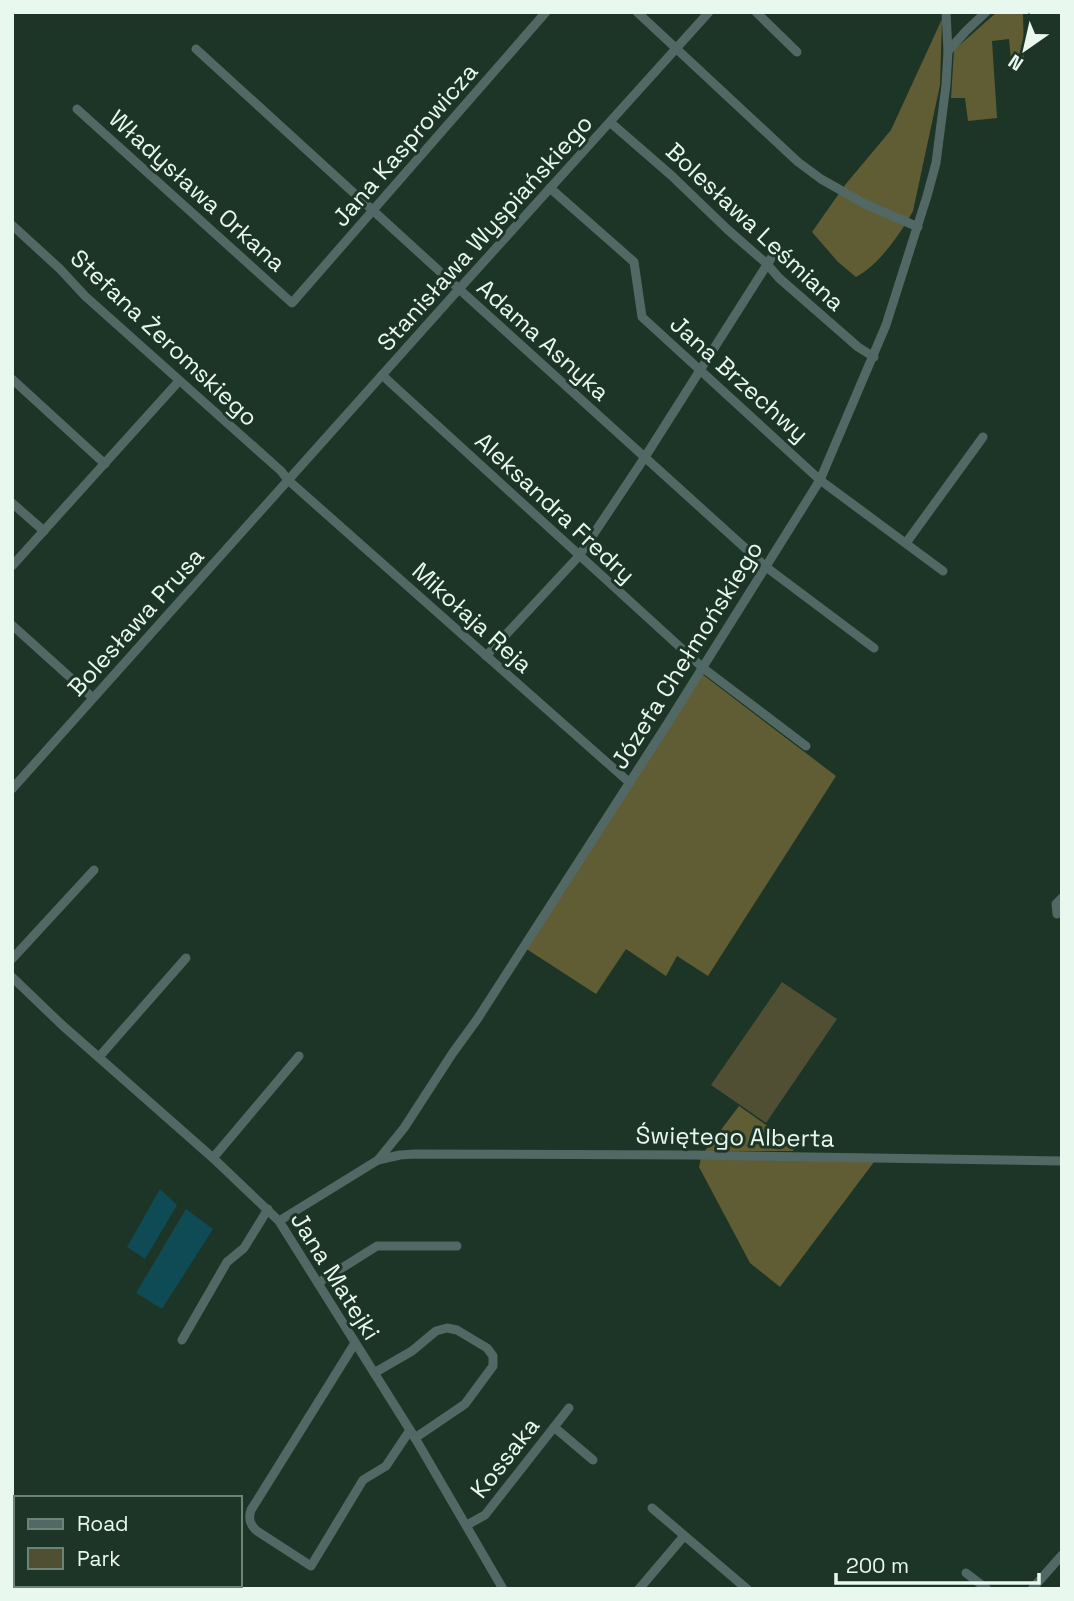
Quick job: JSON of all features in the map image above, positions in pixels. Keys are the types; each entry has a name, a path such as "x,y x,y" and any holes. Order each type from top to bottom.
{"street":[{"name":"Jana Kasprowicza","path":"292,303 546,12"},
{"path":"637,12 821,179 865,204 918,228"},
{"name":"Stanisława Wyspiańskiego","path":"288,480 709,12"},
{"path":"756,12 797,52"},
{"name":"Józefa Chełmońskiego","path":"279,1221 378,1160 397,1136 478,1018 703,668 820,480 886,325 936,163 946,85 946,12"},
{"path":"948,51 986,12"},
{"name":"Adama Asnyka","path":"196,49 766,566 874,648"},
{"name":"Władysława Orkana","path":"76,109 292,303"},
{"name":"Bolesława Leśmiana","path":"611,123 672,176 779,278 858,347 874,357"},
{"name":"Jana Brzechwy","path":"550,188 634,262 642,317 820,480 943,570"},
{"name":"Stefana Żeromskiego","path":"12,225 85,296 288,480"},
{"path":"486,656 579,556 775,252"},
{"name":"Aleksandra Fredry","path":"383,375 703,668 806,746"},
{"path":"12,379 105,464"},
{"path":"12,566 180,381"},
{"path":"906,543 983,437"},
{"name":"Mikołaja Reja","path":"288,480 629,783"},
{"name":"Bolesława Prusa","path":"12,789 288,480"},
{"path":"12,503 44,531"},
{"path":"12,625 93,698"},
{"path":"12,959 94,870"},
{"path":"1057,914 1056,904 1062,898"},
{"path":"99,1057 186,958"},
{"name":"Jana Matejki","path":"12,977 279,1221 412,1434 503,1588"},
{"path":"213,1158 299,1056"},
{"path":"397,1136 399,1147 408,1154"},
{"name":"Świętego Alberta","path":"378,1160 408,1154 1062,1161"},
{"path":"182,1340 227,1262 244,1248 268,1209"},
{"path":"318,1283 377,1246 457,1246"},
{"path":"355,1343 251,1510 251,1524 257,1531 311,1566 363,1480 386,1466 412,1434 465,1404 493,1366 494,1360 487,1348 457,1329 447,1328 436,1331 412,1351 374,1373"},
{"name":"Kossaka","path":"467,1525 485,1515 569,1408"},
{"path":"555,1427 593,1460"},
{"path":"652,1508 747,1589"},
{"path":"639,1589 684,1536"},
{"path":"1032,1589 1062,1555"},
{"path":"966,1573 987,1589"}],"green space":[{"path":"782,982 837,1019 766,1123 711,1085"}],"shaded area":[{"path":"997,12 1023,12 1024,59 1011,59 1009,39 992,41 997,118 968,121 965,98 951,98 954,50"},
{"path":"942,19 940,85 913,211 881,257 856,277 838,262 812,232 845,185 891,130"},
{"path":"702,674 836,776 708,976 677,956 666,976 626,949 596,994 525,948"},
{"path":"739,1106 796,1146 793,1151 705,1151"},
{"path":"701,1158 874,1162 780,1287 750,1263 699,1167"}],"water":[{"path":"160,1189 177,1205 145,1259 127,1247"},
{"path":"186,1209 213,1229 162,1309 136,1293"}]}
